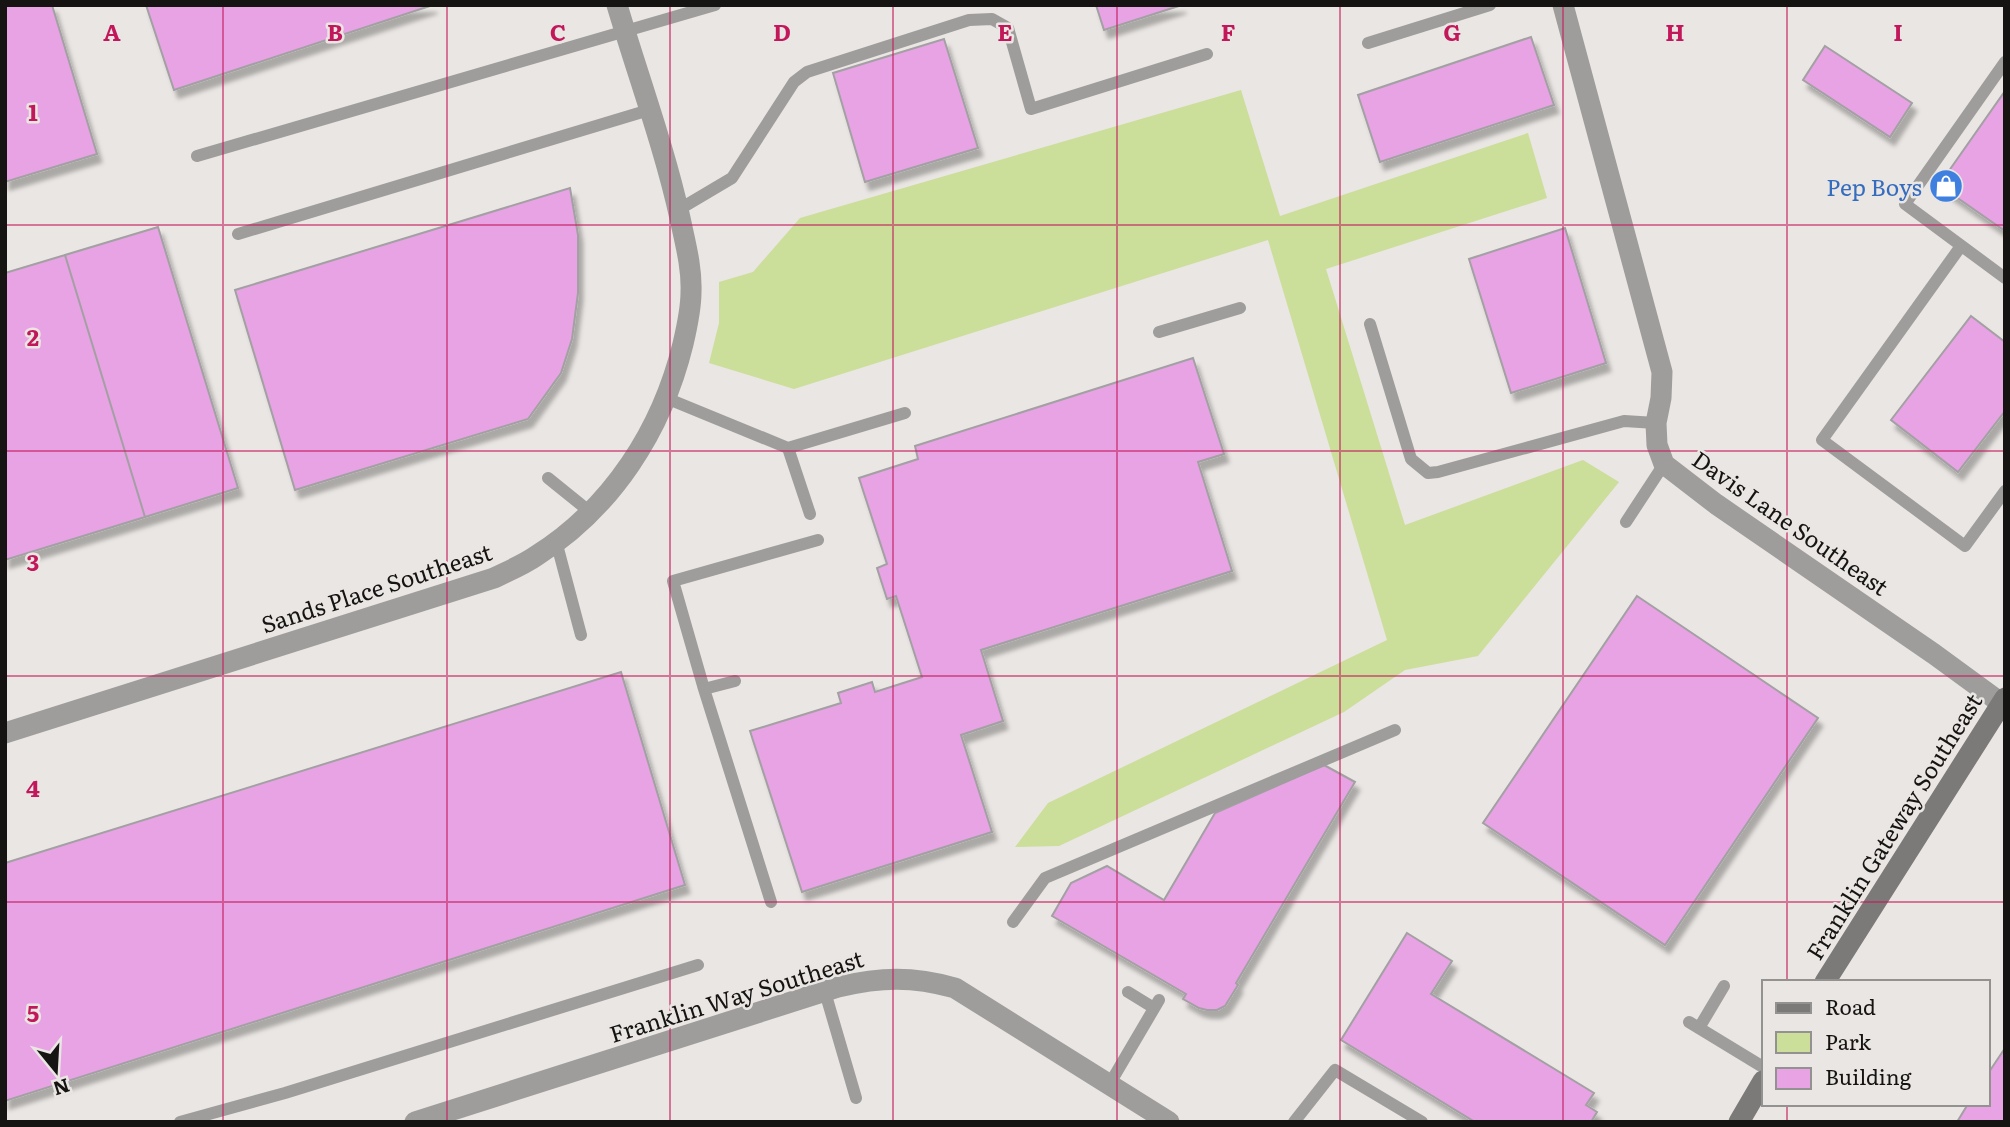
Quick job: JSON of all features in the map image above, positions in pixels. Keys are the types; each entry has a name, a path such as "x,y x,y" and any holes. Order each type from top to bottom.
{"street":[{"name":"Sands Place Southeast","path":"5,733 494,578 536,556 609,494 655,426 675,376 692,291 678,210 617,5"},
{"name":"Davis Lane Southeast","path":"1563,5 1662,372 1656,423 1657,445 1664,464 1716,504 2003,700"},
{"name":"Franklin Gateway Southeast","path":"1826,980 2003,700"},
{"name":"Franklin Way Southeast","path":"415,1122 825,992 870,979 903,978 955,988 1169,1122"},
{"path":"1739,1122 1762,1083"}],"lane":[{"path":"197,156 715,5"},
{"path":"1368,43 1490,5"},
{"path":"678,210 732,178 794,82 807,72 969,20 992,19 1008,29 1031,109 1207,54"},
{"path":"2005,62 1905,204 2005,278"},
{"path":"239,234 649,110"},
{"path":"1961,246 1822,440 1965,546 2005,491"},
{"path":"1159,332 1240,308"},
{"path":"1370,324 1411,459 1428,473 1624,421 1656,423"},
{"path":"666,398 788,448 905,413"},
{"path":"788,448 810,514"},
{"path":"1626,522 1664,464"},
{"path":"548,478 590,512"},
{"path":"771,902 673,581 818,540"},
{"path":"556,541 581,635"},
{"path":"704,689 735,681"},
{"path":"1013,922 1045,878 1395,730"},
{"path":"180,1122 285,1093 698,965"},
{"path":"1724,986 1694,1025 1762,1066"},
{"path":"825,992 856,1098"},
{"path":"1109,1084 1157,1004 1128,992"},
{"path":"1294,1122 1335,1070 1422,1122"}],"green space":[{"path":"1241,90 1280,216 1528,133 1547,198 1326,269 1405,525 1583,460 1619,482 1478,656 1405,670 1344,712 1059,846 1015,847 1048,803 1387,640 1268,240 794,389 709,363 719,323 719,282 753,272 800,218"}],"building":[{"path":"5,5 52,5 97,154 5,182"},
{"path":"146,5 433,5 174,90"},
{"path":"1096,5 1182,5 1104,30"},
{"path":"1531,37 1554,105 1380,162 1358,95"},
{"path":"944,39 978,148 865,182 833,73"},
{"path":"1825,46 1912,103 1890,137 1803,80"},
{"path":"2005,91 2005,231 1939,185"},
{"path":"570,188 578,235 578,293 572,339 561,373 528,419 295,490 235,290"},
{"path":"158,227 238,488 145,517 65,255"},
{"path":"1565,228 1606,363 1511,393 1469,259"},
{"path":"65,255 145,517 5,560 5,273"},
{"path":"1971,316 2005,342 2005,411 1958,472 1891,420"},
{"path":"1193,358 1224,454 1198,462 1232,571 981,650 1003,721 961,735 992,832 802,892 750,731 841,703 838,693 872,682 875,692 922,677 896,596 887,599 877,568 887,564 859,478 918,459 915,446"},
{"path":"1637,596 1818,718 1665,945 1483,823"},
{"path":"621,672 685,885 5,1101 5,863"},
{"path":"1324,765 1355,782 1225,1006 1217,1010 1199,1008 1183,999 1186,994 1052,916 1071,883 1107,866 1164,900 1215,813"},
{"path":"1407,933 1452,961 1431,994 1594,1093 1586,1105 1597,1112 1591,1122 1475,1122 1341,1040"},
{"path":"2005,1048 2005,1122 1957,1122 1967,1106 1989,1106 1989,1072"}],"place":[{"name":"Pep Boys","path":"1946,186"}]}
